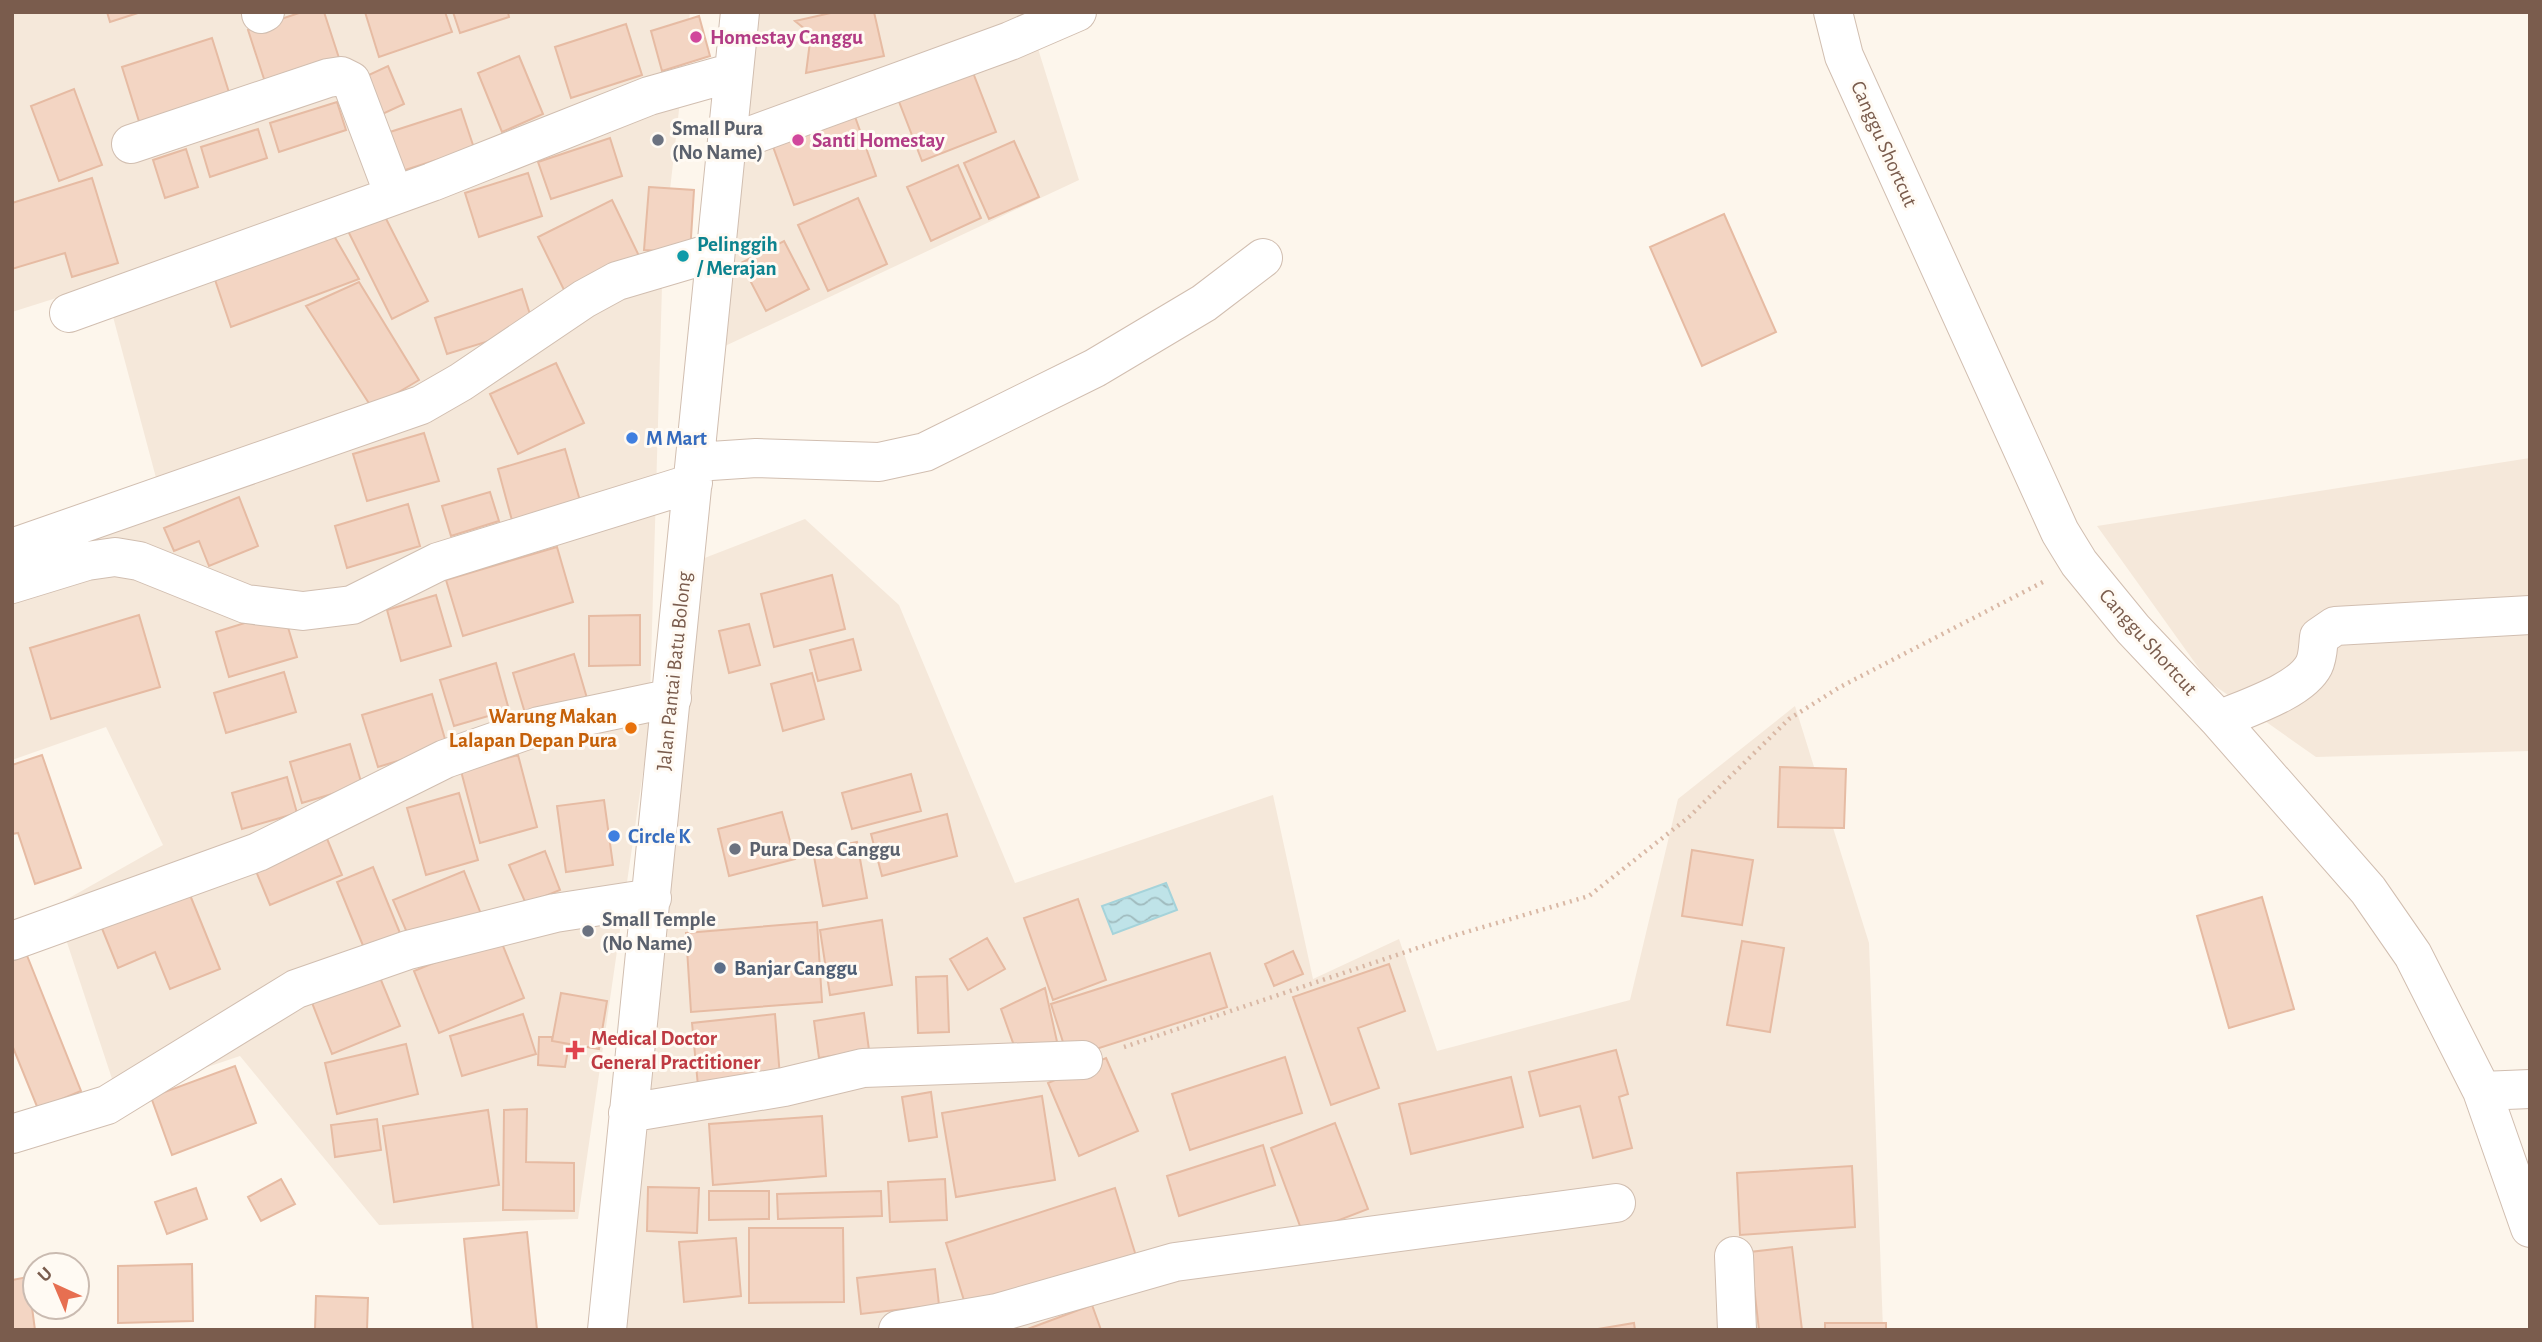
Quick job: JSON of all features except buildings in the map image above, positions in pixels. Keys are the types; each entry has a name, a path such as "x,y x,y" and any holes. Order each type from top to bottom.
{"street":[{"name":"Jalan Pantai Batu Bolong","path":"607,1330 673,698 740,12"},
{"path":"728,144 1010,41 1077,12"},
{"name":"Canggu Shortcut","path":"1833,12 1844,56 2060,533 2080,563 2133,629 2219,720 2368,890 2413,955 2482,1091 2530,1228"},
{"path":"69,313 394,195 649,96 734,72"},
{"path":"131,144 328,78 341,76 351,81 394,195"},
{"path":"12,548 421,405 461,382 584,299 617,281 715,252"},
{"path":"12,584 87,561 114,557 139,561 246,604 303,611 352,606 438,562 694,472 757,458 879,462 925,452 1095,368 1204,303 1263,258"},
{"path":"2219,720 2285,690 2306,677 2316,662 2319,637 2335,626 2530,615"},
{"path":"12,941 258,852 445,759 540,726 673,698"},
{"path":"12,1134 107,1105 296,989 408,950 555,912 652,898"},
{"path":"628,1113 784,1087 863,1068 1083,1060"},
{"path":"2482,1091 2530,1089"},
{"path":"898,1330 997,1313 1175,1262 1616,1203"},
{"path":"1734,1256 1737,1330"}],"path":[{"path":"1083,1060 1456,935 1590,896 1689,817 1789,719 1840,687 2080,563"}],"shaded area":[{"path":"12,12 690,12 663,252 649,731 578,1219 379,1225 240,1056 118,1097 55,906 163,845 106,727 12,760 12,563 163,504 104,283 12,312"},
{"path":"752,12 1052,12 1030,23 1079,180 725,346"},
{"path":"2530,458 2530,751 2316,757 2208,681 2097,526"},
{"path":"805,519 899,605 1015,883 1273,795 1313,979 1399,939 1437,1051 1630,1000 1678,799 1795,706 1869,943 1883,1330 620,1330 702,559"}],"water":[{"path":"1166,883 1177,910 1113,934 1102,906"}],"place":[{"name":"Homestay Canggu","path":"696,37"},
{"name":"Small Pura (No Name)","path":"658,140"},
{"name":"Santi Homestay","path":"798,140"},
{"name":"Pelinggih / Merajan","path":"683,256"},
{"name":"M Mart","path":"632,438"},
{"name":"Warung Makan Lalapan Depan Pura","path":"631,728"},
{"name":"Circle K","path":"614,836"},
{"name":"Pura Desa Canggu","path":"735,849"},
{"name":"Small Temple (No Name)","path":"588,931"},
{"name":"Banjar Canggu","path":"720,968"},
{"name":"Medical Doctor General Practitioner","path":"575,1050"}]}
